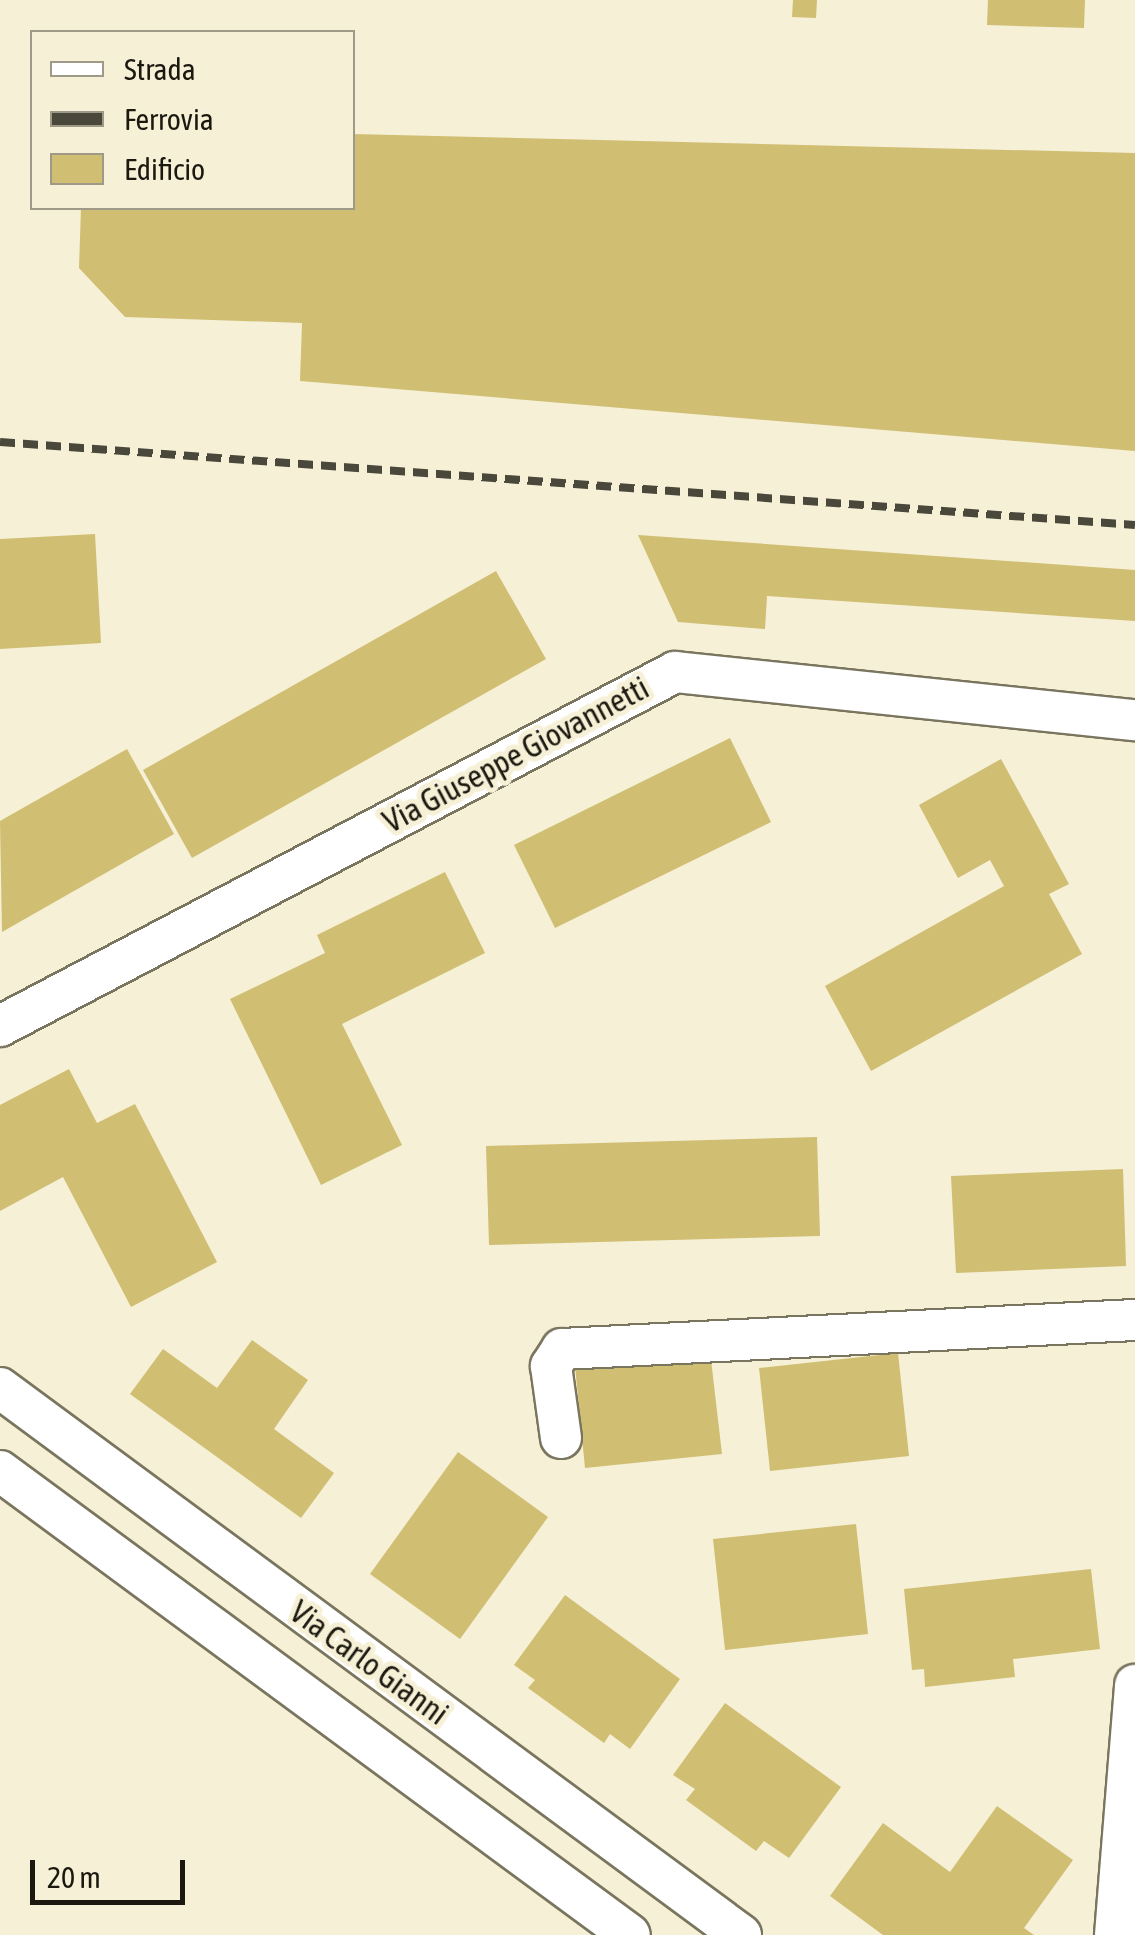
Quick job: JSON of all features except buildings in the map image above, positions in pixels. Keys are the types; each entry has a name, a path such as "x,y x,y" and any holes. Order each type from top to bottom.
{"street":[{"name":"Via Giuseppe Giovannetti","path":"0,1026 675,672 1135,720"},
{"path":"561,1438 550,1366 562,1349 1135,1320"},
{"name":"Via Carlo Gianni","path":"0,1388 741,1935"},
{"name":"Via Carlo Gianni","path":"0,1471 79,1536 630,1935"},
{"path":"0,1498 79,1536"},
{"path":"1115,1935 1135,1685"}],"railway":[{"path":"0,442 1135,525"}]}
